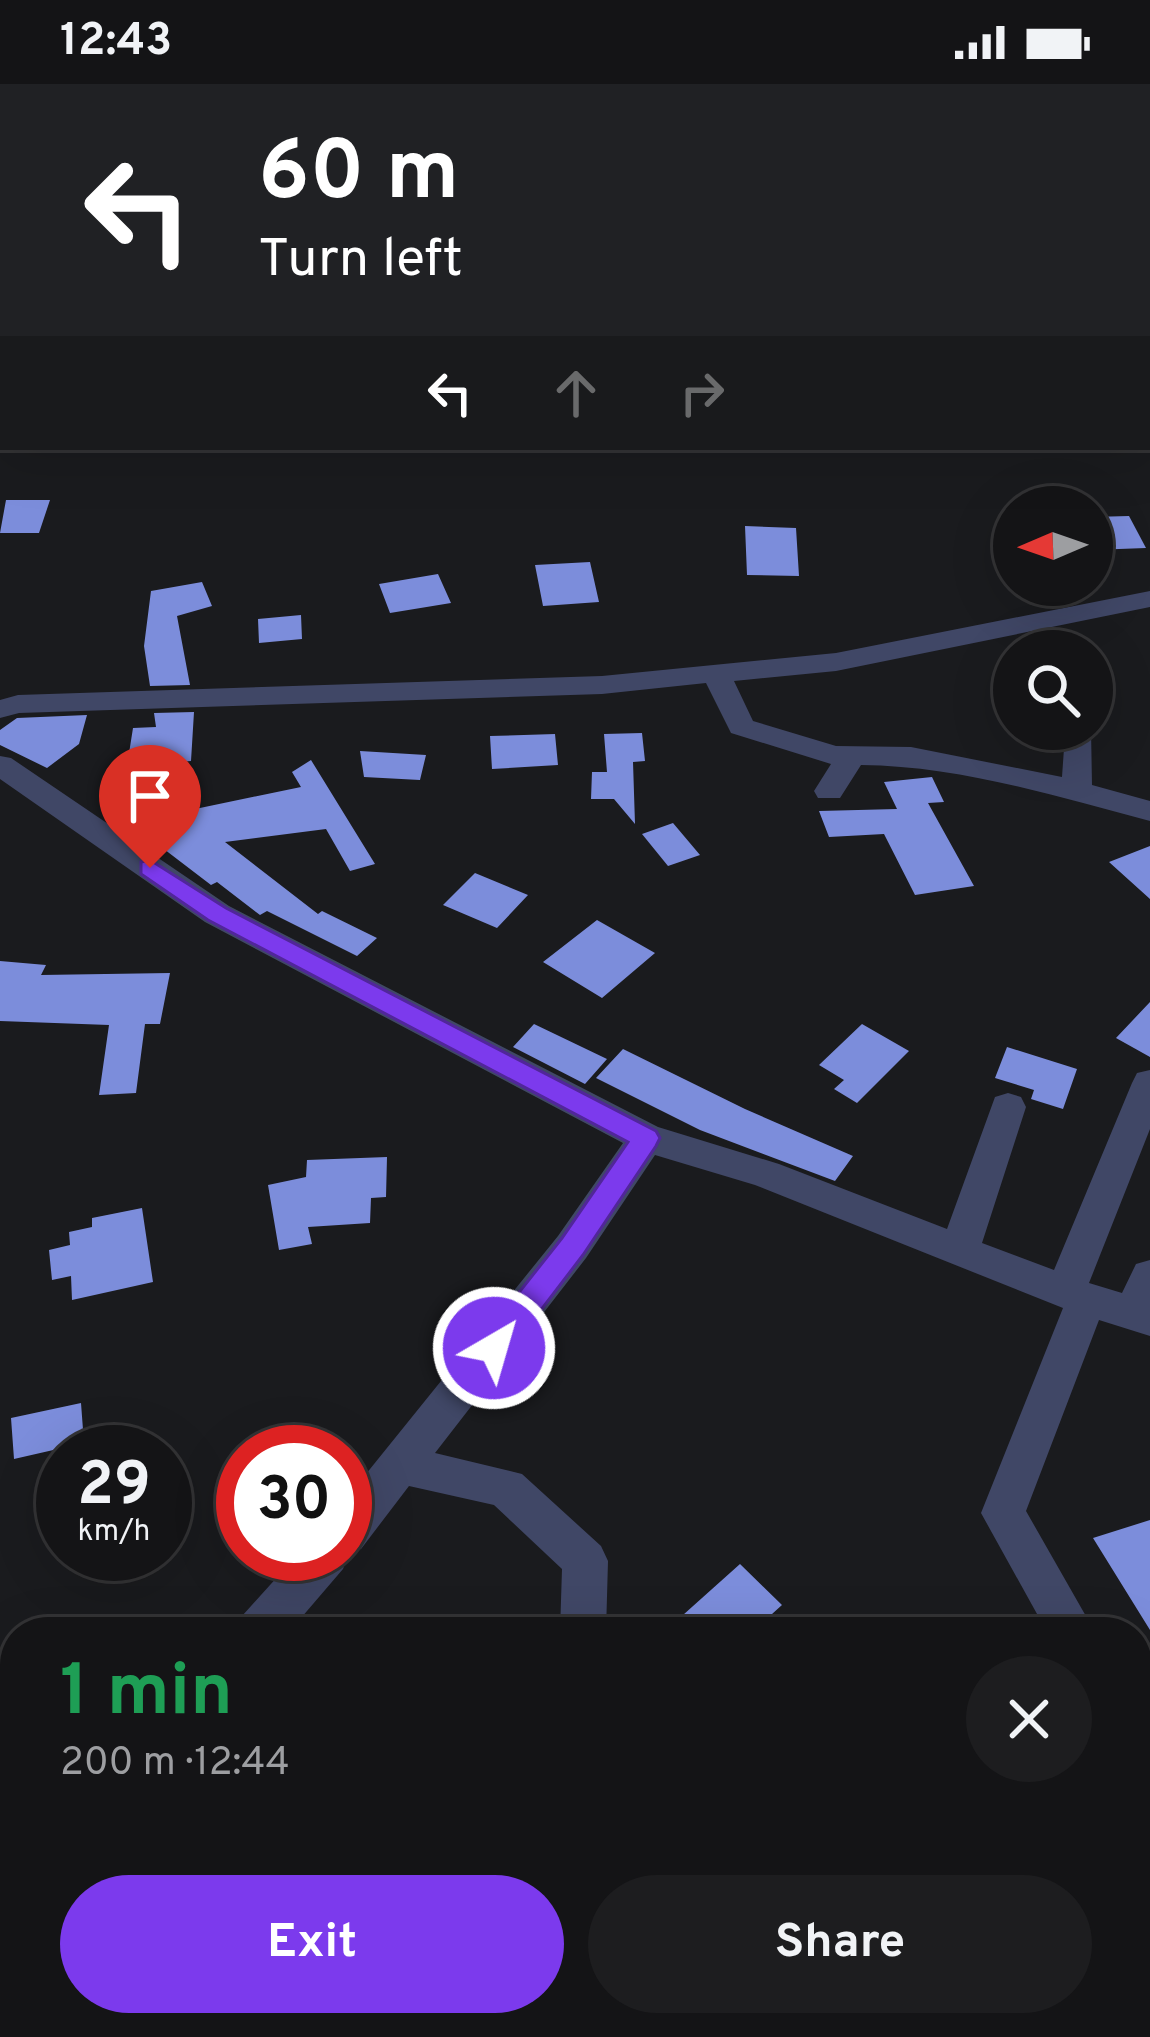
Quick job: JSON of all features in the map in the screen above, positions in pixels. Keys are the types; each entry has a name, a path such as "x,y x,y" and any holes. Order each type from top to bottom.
{"street":[{"path":"0,709 18,704 602,685 836,662 1150,599"},
{"path":"715,671 741,727 834,755 911,756 1150,811"},
{"path":"1076,791 1079,750"},
{"path":"829,791 852,755"},
{"path":"5,777 217,914 646,1138 766,1174 1076,1296 1145,1303"},
{"path":"1063,1617 1003,1513 1150,1083"},
{"path":"960,1250 1008,1108"},
{"path":"372,1501 572,1247 646,1138"},
{"path":"401,1465 506,1488 584,1561 583,1617"},
{"path":"273,1617 304,1581"}],"building":[{"path":"6,500 50,500 39,533 0,533"},
{"path":"1113,516 1129,516 1146,548 1113,549"},
{"path":"745,526 796,528 799,576 747,575"},
{"path":"590,562 599,602 543,606 535,565"},
{"path":"438,574 451,603 390,613 379,584"},
{"path":"202,582 212,606 177,616 190,685 150,686 144,646 151,591"},
{"path":"301,615 302,639 259,643 258,619"},
{"path":"194,712 191,761 127,766 133,728 156,727 154,713"},
{"path":"87,715 79,744 47,768 0,745 0,730 17,718"},
{"path":"642,733 645,761 633,762 635,824 614,799 591,799 592,772 607,772 604,734"},
{"path":"555,734 558,765 492,769 490,736"},
{"path":"360,751 426,755 420,780 364,777"},
{"path":"311,760 375,864 350,871 326,829 225,842 318,914 322,911 377,938 357,956 267,911 260,915 217,882 211,885 122,817 126,773 176,813 301,787 292,772"},
{"path":"932,777 944,802 928,803 974,886 915,895 884,834 829,837 819,811 897,809 884,782"},
{"path":"673,823 700,855 668,866 642,834"},
{"path":"1150,846 1150,899 1109,862"},
{"path":"475,873 528,895 497,928 443,905"},
{"path":"597,920 655,953 602,998 543,962"},
{"path":"0,961 46,965 41,975 170,973 160,1024 145,1024 136,1093 99,1095 109,1025 0,1021"},
{"path":"1150,1002 1150,1057 1116,1038"},
{"path":"534,1024 607,1059 585,1084 513,1047"},
{"path":"862,1024 909,1051 857,1103 834,1089 844,1080 819,1065"},
{"path":"1007,1047 1077,1069 1063,1109 1031,1099 1034,1090 995,1078"},
{"path":"623,1049 853,1156 835,1181 700,1130 596,1078"},
{"path":"387,1157 386,1197 371,1198 370,1223 308,1227 312,1244 279,1250 268,1185 306,1177 307,1160"},
{"path":"142,1208 153,1282 72,1300 71,1276 52,1280 49,1250 70,1245 69,1232 92,1227 92,1218"},
{"path":"81,1403 83,1425 36,1425 36,1454 14,1459 11,1418"},
{"path":"1150,1520 1150,1617 1142,1617 1093,1538"},
{"path":"740,1564 782,1605 769,1617 681,1617"}],"route":[{"path":"150,868 217,914 646,1138 572,1247 494,1348"}]}
